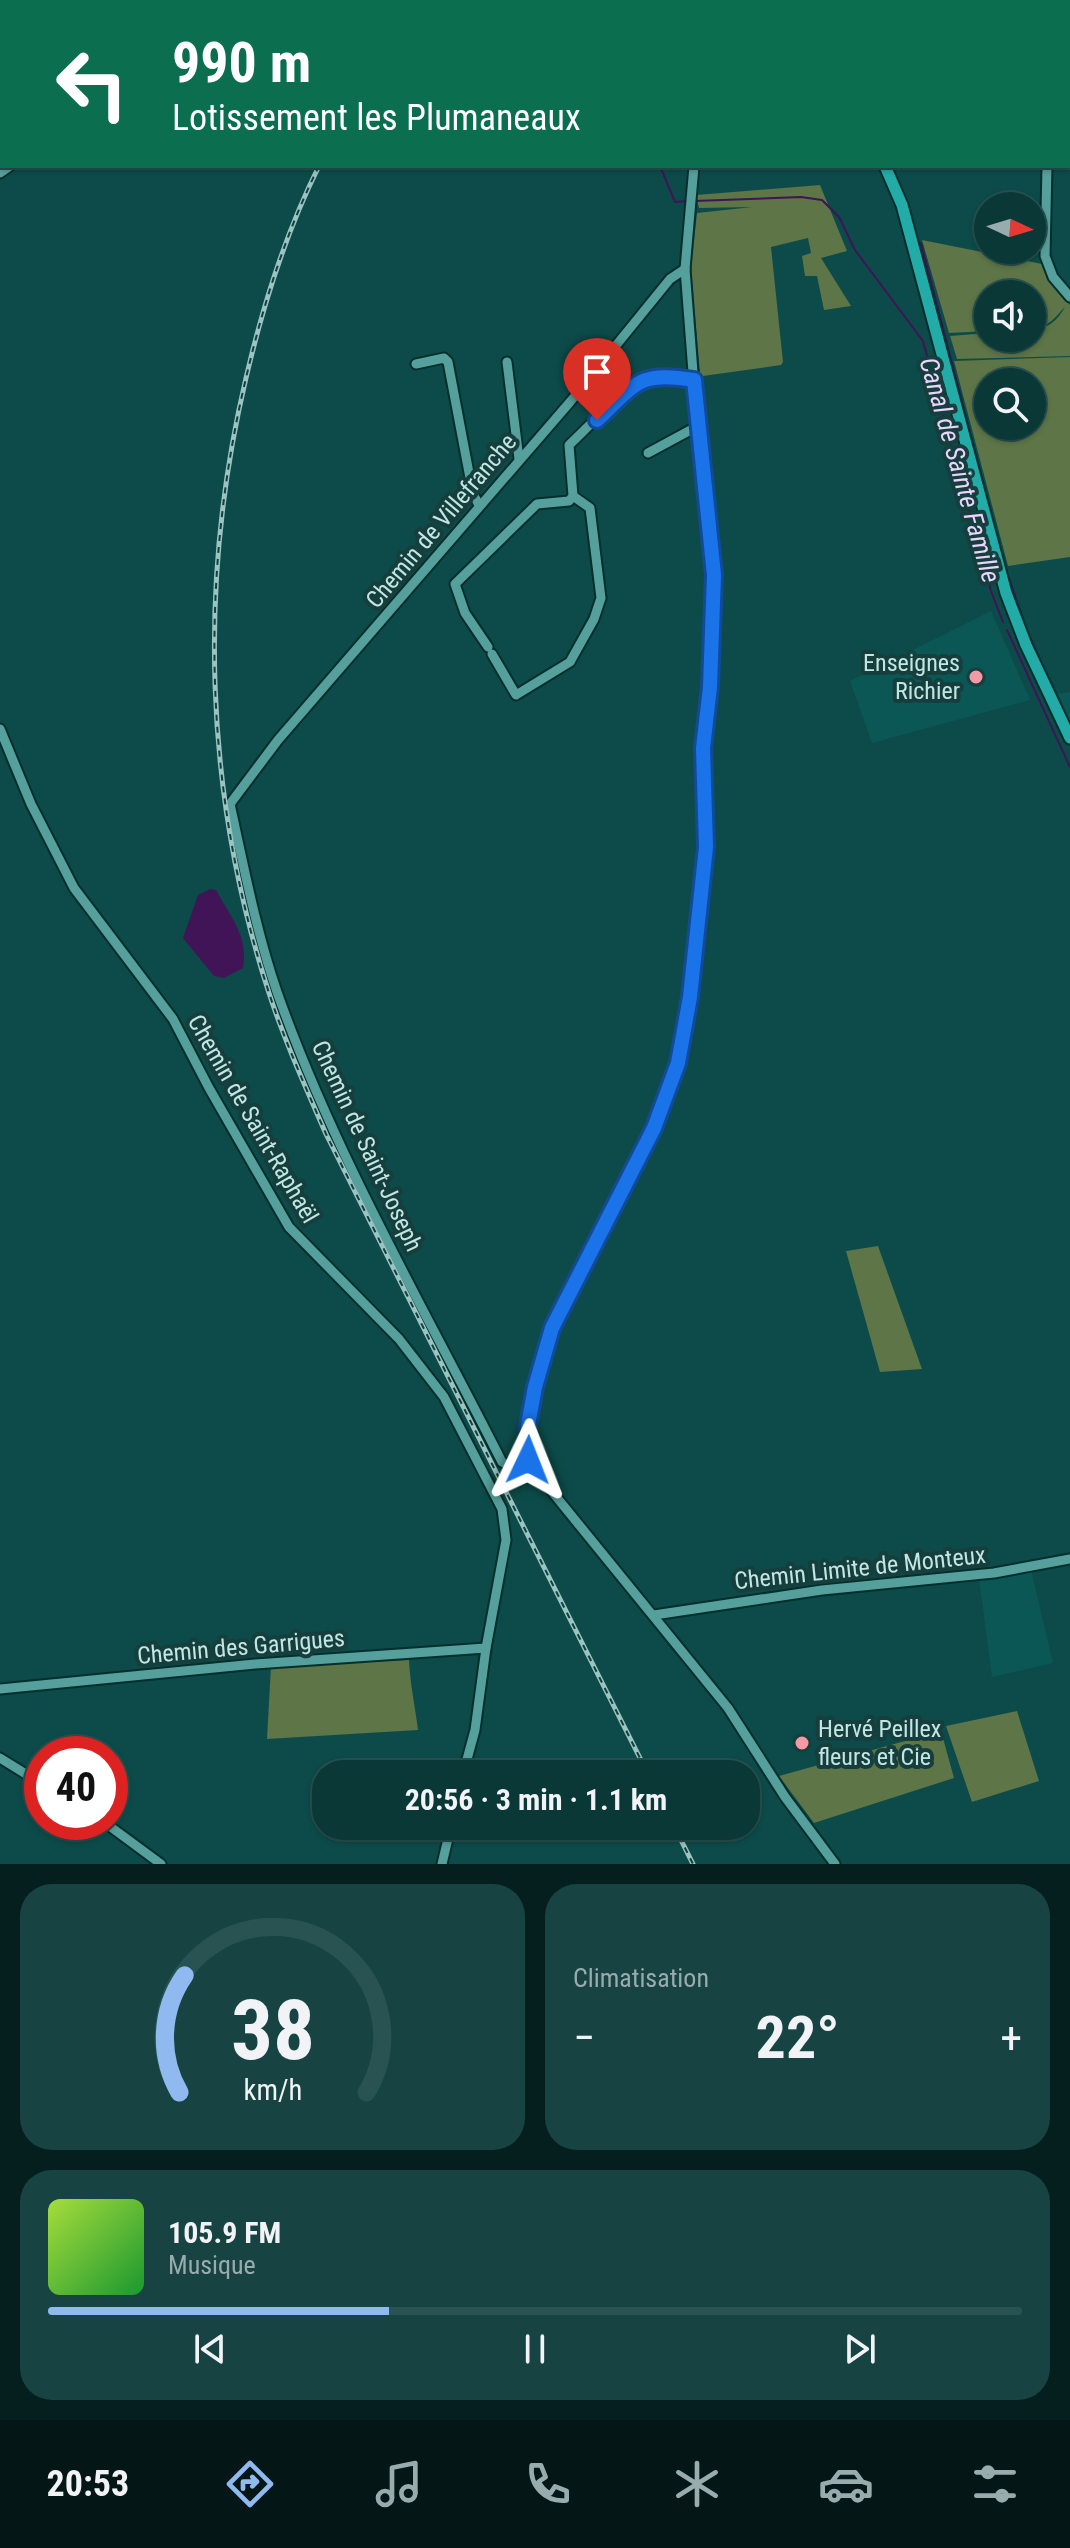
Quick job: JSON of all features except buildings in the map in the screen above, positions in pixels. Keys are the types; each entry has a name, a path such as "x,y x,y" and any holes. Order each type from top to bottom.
{"main road":[{"path":"886,168 902,205 1006,593 1026,645 1070,738"}],"street":[{"path":"694,168 685,269 714,575 710,687 703,748 706,847 690,997 678,1063 654,1128 552,1328 528,1425 528,1460 728,1708 785,1797 835,1864"},
{"path":"1047,168 1045,256 1053,277 1070,297"},
{"name":"Chemin de Villefranche","path":"230,804 278,740 570,402 670,279 685,269"},
{"path":"416,364 444,358 448,362 473,494 479,505"},
{"path":"507,362 519,459"},
{"path":"573,496 590,508 601,598 594,619 570,662 516,695 465,613 455,584 537,504 569,501 573,496 569,445 627,392 647,378 664,375 694,380"},
{"path":"648,453 698,426"},
{"name":"Chemin de Saint-Raphaël","path":"0,729 31,804 74,888 173,1019 289,1227 399,1339 444,1397 502,1509 506,1540 475,1730 467,1760"},
{"name":"Chemin de Saint-Joseph","path":"230,804 267,958 312,1083 377,1222 502,1462 510,1466 528,1460"},
{"name":"Chemin Limite de Monteux","path":"654,1615 822,1590 994,1573 1070,1559"},
{"name":"Chemin des Garrigues","path":"0,1689 255,1664 486,1648"},
{"path":"0,1758 24,1773"},
{"path":"128,1840 161,1864"},
{"path":"442,1864 448,1840"}],"shaded area":[{"path":"991,611 1030,700 872,743 850,681"},
{"path":"1070,692 1070,725 1055,694"},
{"path":"210,889 216,890 243,946 243,968 224,978 214,976 183,938 198,895"},
{"path":"1031,1570 1053,1663 992,1677 979,1578"}],"green space":[{"path":"820,185 847,251 821,258 851,306 824,310 817,276 805,276 802,256 811,253 808,238 771,247 783,362 781,365 703,376 700,374 691,268 697,213 752,207 699,208 696,195"},
{"path":"922,240 974,250 974,264 1042,264 1052,284 1070,305 1070,356 957,359 950,336 974,334 974,352 1046,352 1046,326 1065,307 1046,324 1046,280 974,280 974,332 949,333"},
{"path":"1070,357 1070,557 1008,566 975,440 1046,440 1046,368 974,368 974,437 954,361"},
{"path":"878,1246 922,1369 880,1372 846,1251"},
{"path":"409,1660 418,1730 267,1739 271,1666"},
{"path":"1017,1711 1039,1781 972,1802 946,1726"},
{"path":"941,1731 954,1778 814,1823 779,1776"}],"waterway":[{"name":"Canal de Sainte Famille","path":"661,168 675,202 688,201"},
{"name":"Canal de Sainte Famille","path":"694,201 801,197 822,200 839,217 855,250 923,341 991,591 1003,622"},
{"path":"921,243 1005,568"},
{"path":"1009,578 1023,619"},
{"path":"1025,626 1054,691"},
{"name":"Canal de Sainte Famille","path":"1007,630 1070,767"}],"railway":[{"path":"318,168 276,269 260,323 231,455 220,532 215,609 215,687 231,842 247,918 269,993 326,1134 641,1760"},
{"path":"681,1840 693,1864"}],"place":[{"name":"Enseignes Richier","path":"976,677"},
{"name":"Hervé Peillex fleurs et Cie","path":"802,1743"}],"route":[{"path":"528,1460 528,1425 552,1328 654,1128 678,1063 697,949 706,847 703,748 710,687 714,575 694,380 664,375 647,378 597,420"}]}
